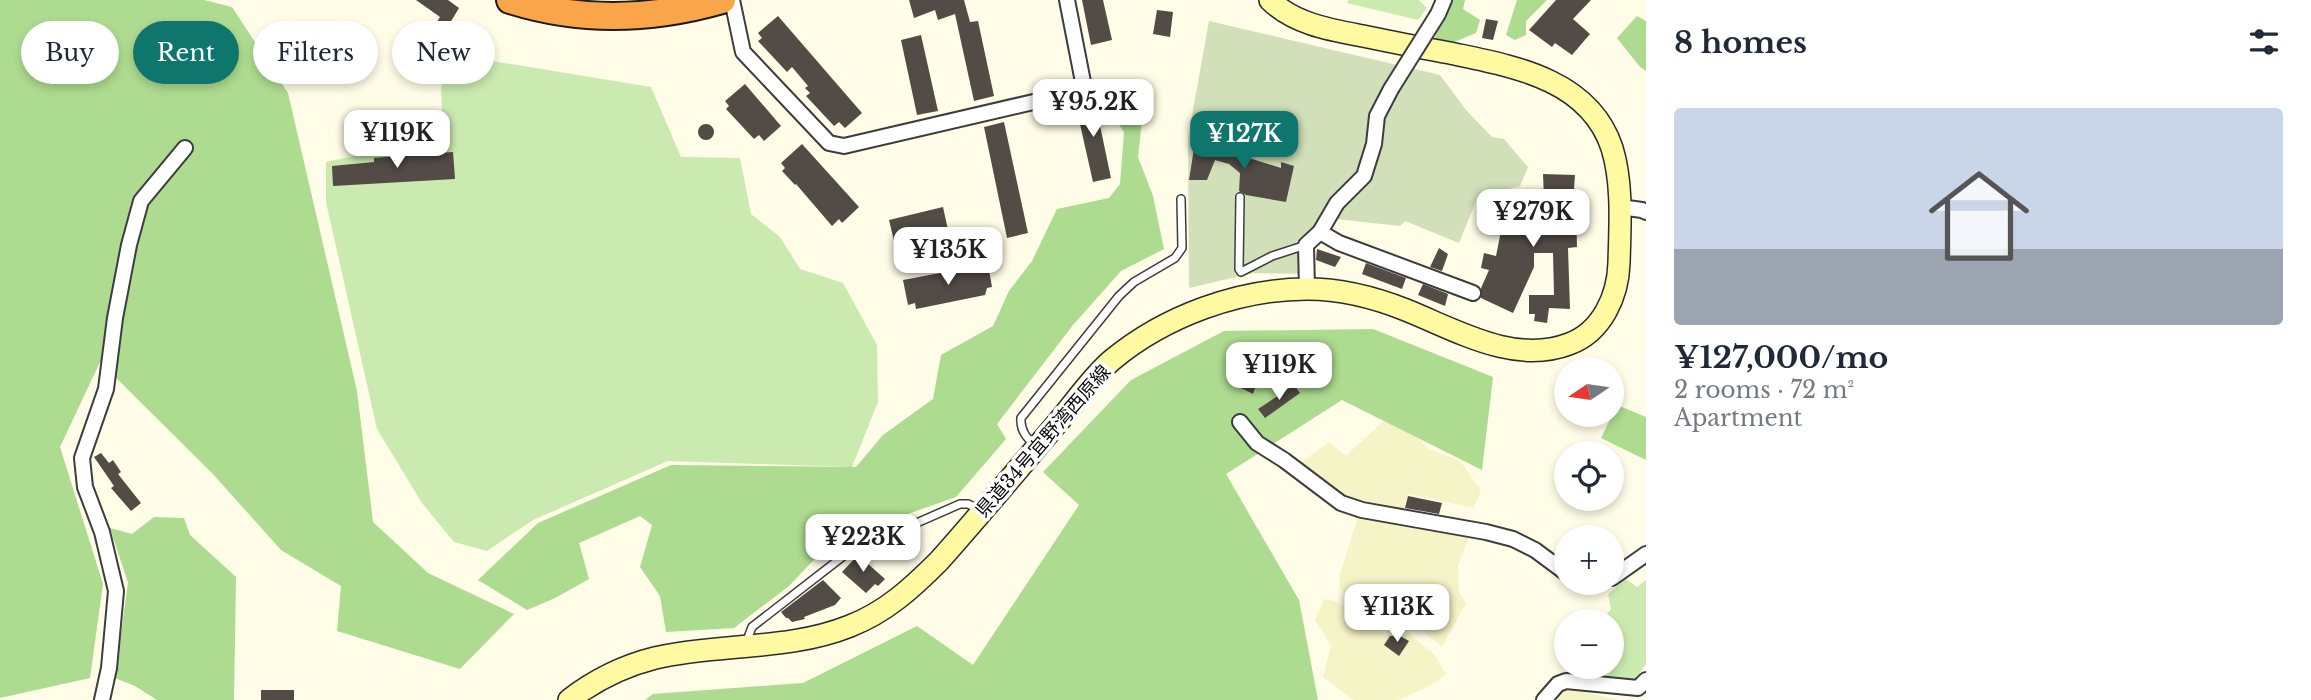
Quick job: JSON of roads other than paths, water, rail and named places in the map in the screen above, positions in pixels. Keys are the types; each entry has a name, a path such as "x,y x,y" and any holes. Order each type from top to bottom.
{"highway":[{"path":"510,0 561,12 629,16 668,12 722,0"}],"main road":[{"name":"県道34号宜野湾西原線","path":"569,700 588,685 621,669 656,658 797,641 825,635 879,613 910,589 939,561 1108,363 1149,334 1195,312 1263,294 1307,289 1364,297 1403,309 1471,337 1525,351 1558,348 1594,329 1607,311 1615,290 1619,268 1620,207 1616,164 1605,133 1577,98 1545,78 1513,66 1335,31 1295,17 1279,9 1270,0"}],"street":[{"path":"732,0 743,52 829,143 844,146 1068,94 1083,82 1067,0"},
{"path":"1307,289 1306,245 1321,232 1337,203 1364,176 1374,144 1377,116 1441,7"},
{"path":"102,700 109,668 116,591 102,533 85,487 82,458 106,389 115,318 129,245 141,201 185,148"},
{"path":"1620,207 1646,212"},
{"path":"1321,232 1339,243 1473,293"},
{"path":"1240,422 1257,443 1341,503 1362,510 1513,539 1535,550 1554,564"},
{"path":"1624,570 1646,554"},
{"path":"1544,700 1558,684 1566,681 1639,688 1646,680"}],"lane":[{"path":"1240,197 1241,272 1272,256 1306,245"},
{"path":"1036,447 1023,432 1020,426 1021,418 1119,296 1133,282 1175,258 1182,248 1181,198"},
{"path":"744,647 752,627 846,554 960,504 968,504 983,511"}]}
